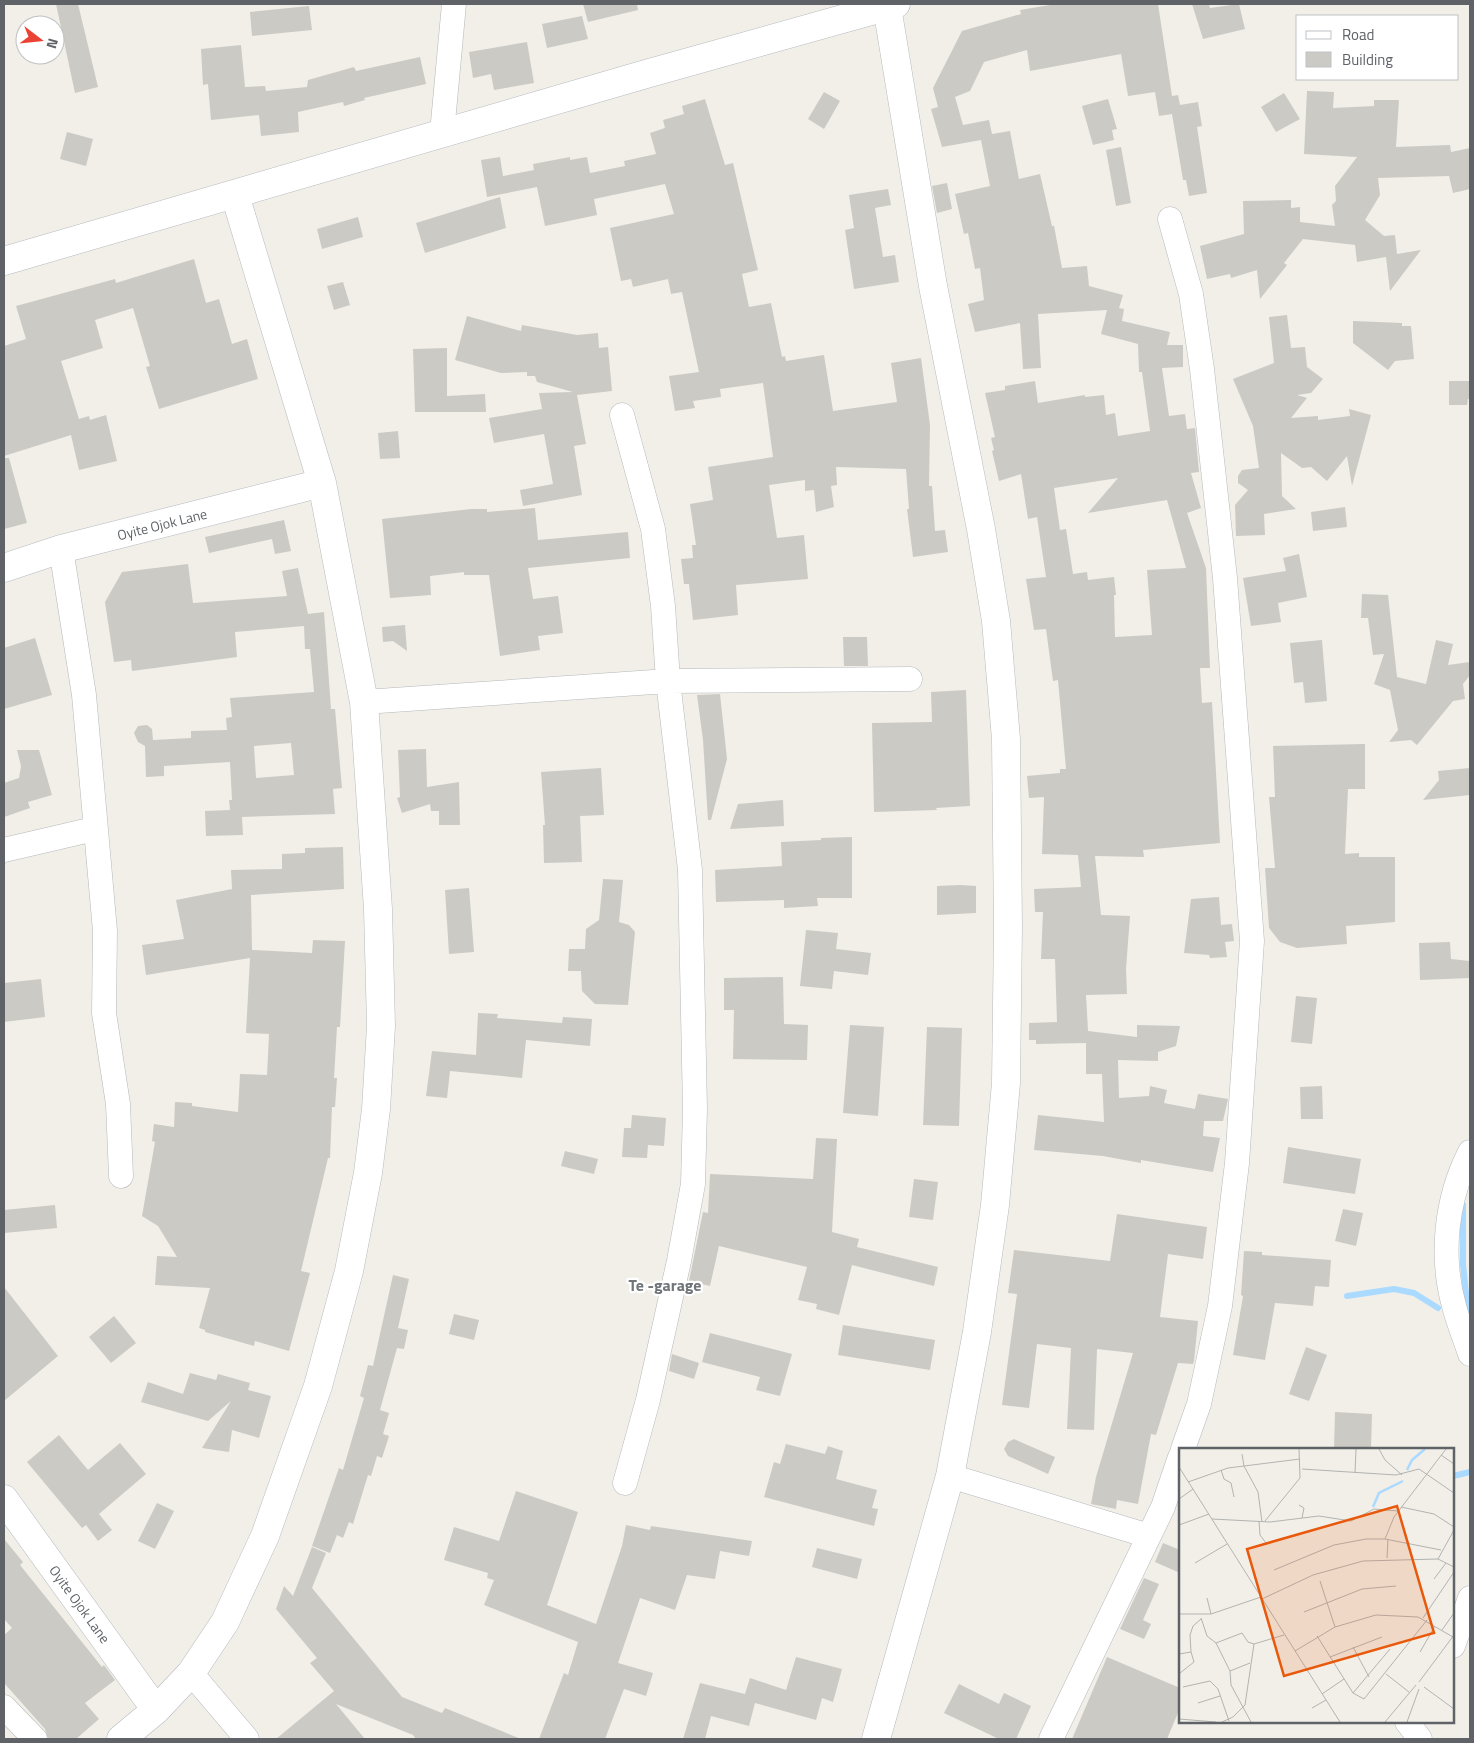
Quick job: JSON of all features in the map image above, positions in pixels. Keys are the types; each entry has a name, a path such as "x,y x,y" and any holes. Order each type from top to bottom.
{"street":[{"path":"442,133 454,4"},
{"path":"4,262 442,133 892,5 933,286 981,528 996,621 1006,739 1008,927 1006,1083 995,1206 977,1332 950,1476 876,1739"},
{"path":"121,1739 156,1710 191,1673 225,1622 265,1536 318,1386 339,1310 349,1271 368,1173 376,1109 381,1026 378,909 364,702 322,483 235,195"},
{"path":"1170,218 1191,294 1202,369 1225,578 1252,941 1237,1163 1220,1306 1199,1404 1183,1448"},
{"path":"622,415 653,529 690,870 695,1109 693,1184 680,1261 648,1400 625,1483"},
{"name":"Oyite Ojok Lane","path":"4,568 61,549 322,483"},
{"path":"61,549 84,695 94,829 105,931 104,1013 118,1104 121,1176"},
{"path":"364,702 668,681 910,679"},
{"path":"4,850 94,829"},
{"path":"1470,1152 1462,1169 1452,1200 1447,1234 1447,1266 1454,1306 1470,1354"},
{"path":"1051,1739 1149,1536 1172,1511 1179,1464"},
{"path":"950,1476 1149,1536"},
{"name":"Oyite Ojok Lane","path":"4,1499 156,1710"},
{"path":"1454,1643 1470,1598"},
{"path":"191,1673 247,1739"},
{"path":"4,1707 35,1739"}],"building":[{"path":"56,4 78,4 98,87 75,93 65,46 65,15 58,15"},
{"path":"583,4 637,4 638,10 588,22"},
{"path":"1056,4 1158,4 1172,96 1178,95 1180,105 1198,102 1202,126 1197,127 1207,193 1189,196 1186,180 1183,180 1172,114 1159,116 1155,92 1128,96 1121,54 1030,71 1027,50 984,62 970,91 955,97 963,125 989,120 992,134 1010,131 1019,179 1040,174 1052,226 1054,226 1062,268 1087,266 1089,286 1123,295 1119,308 1124,309 1122,321 1170,332 1167,345 1183,345 1183,367 1162,368 1169,416 1185,414 1187,429 1195,428 1199,472 1191,473 1201,508 1187,513 1206,568 1210,668 1200,668 1202,703 1212,702 1220,843 1143,850 1144,857 1095,856 1101,915 1130,916 1126,969 1127,994 1086,995 1088,1031 1137,1037 1137,1025 1180,1026 1176,1046 1158,1052 1158,1061 1118,1060 1119,1098 1149,1096 1150,1086 1167,1090 1164,1103 1195,1109 1198,1094 1228,1099 1223,1121 1204,1121 1203,1136 1220,1138 1213,1172 1141,1160 1141,1163 1103,1156 1034,1150 1038,1115 1104,1122 1102,1074 1086,1074 1086,1043 1036,1044 1036,1040 1029,1040 1029,1023 1057,1022 1055,959 1041,959 1043,912 1035,912 1034,889 1081,887 1078,855 1042,854 1044,797 1029,798 1027,776 1060,773 1060,769 1066,769 1058,680 1053,681 1046,629 1034,630 1026,579 1046,577 1037,517 1028,519 1021,474 999,481 992,451 994,450 991,438 995,437 985,393 1005,390 1005,386 1035,381 1038,403 1085,395 1085,397 1104,395 1106,415 1115,413 1118,436 1150,431 1142,372 1139,372 1138,344 1101,334 1107,310 1038,314 1041,368 1023,369 1020,323 975,332 968,304 984,300 980,268 975,269 968,233 964,234 955,194 990,186 981,140 942,147 931,109 938,107 933,88 962,31 1021,14 1020,10","holes":["1118,478 1088,513 1167,500 1186,568 1147,570 1152,635 1115,637 1114,595 1116,595 1114,577 1088,580 1087,572 1073,574 1066,529 1060,530 1054,488"]},
{"path":"1192,4 1209,4 1210,8 1239,4 1245,29 1203,39"},
{"path":"309,6 312,30 252,36 250,12"},
{"path":"582,16 588,39 547,48 542,24"},
{"path":"527,42 534,83 494,90 491,74 473,78 469,52"},
{"path":"241,45 245,87 265,86 266,91 307,87 308,80 354,67 356,71 420,57 426,84 364,98 365,100 344,106 343,102 298,112 299,132 261,136 259,115 211,120 208,84 203,85 201,49"},
{"path":"1307,91 1334,92 1333,108 1374,106 1374,100 1399,100 1396,147 1450,145 1451,152 1470,148 1470,189 1453,193 1449,176 1378,178 1380,195 1365,220 1384,236 1395,235 1397,254 1421,250 1390,291 1386,257 1357,262 1355,245 1303,239 1284,263 1287,265 1260,299 1257,270 1231,278 1230,274 1207,279 1200,246 1244,234 1243,201 1291,200 1291,208 1300,207 1300,222 1335,226 1332,205 1336,201 1335,186 1357,157 1304,154"},
{"path":"824,92 840,101 824,129 808,119"},
{"path":"1284,93 1300,119 1276,132 1261,107"},
{"path":"705,99 725,165 733,163 758,270 742,274 749,307 771,303 782,357 785,356 786,361 824,355 833,411 897,402 891,363 921,358 930,425 929,486 932,486 935,531 945,530 948,552 913,557 907,509 909,509 906,469 836,467 837,485 831,486 834,507 816,512 814,490 805,491 805,480 769,485 777,538 804,535 808,579 736,585 738,615 693,620 689,584 684,584 681,559 693,558 692,545 696,545 690,504 713,500 708,467 773,457 763,383 720,389 721,397 693,401 695,408 675,411 669,376 699,372 682,292 671,294 668,279 633,287 631,279 621,281 610,228 674,214 665,184 594,199 597,215 545,226 537,187 487,197 481,160 500,157 503,176 534,170 533,164 570,157 570,160 587,157 590,173 625,166 624,161 656,154 650,133 665,128 663,120 684,114 682,106"},
{"path":"1108,99 1117,129 1112,130 1114,140 1093,145 1082,106"},
{"path":"67,132 93,139 86,166 60,159"},
{"path":"1121,147 1131,203 1116,206 1106,150"},
{"path":"947,183 952,209 937,213 932,186"},
{"path":"888,189 891,205 875,208 883,257 895,255 899,282 854,289 845,230 854,228 849,195"},
{"path":"500,197 506,228 425,253 416,223"},
{"path":"358,217 363,237 322,249 317,229"},
{"path":"194,259 206,303 219,299 232,344 247,339 258,379 159,409 146,367 150,366 133,308 95,320 103,348 61,361 79,419 89,416 90,420 106,415 117,461 79,470 71,435 4,456 4,346 26,339 16,306 115,279 116,283"},
{"path":"343,282 350,305 334,310 327,286"},
{"path":"1287,315 1291,348 1305,347 1307,367 1323,379 1311,393 1297,395 1307,398 1291,418 1318,416 1318,420 1350,416 1349,409 1371,415 1352,486 1347,456 1327,481 1311,467 1302,468 1281,453 1282,496 1296,509 1264,514 1265,535 1236,536 1235,505 1248,490 1238,483 1238,476 1242,470 1259,468 1253,426 1233,379 1274,363 1269,317"},
{"path":"467,316 521,331 522,325 577,335 598,333 599,348 608,347 612,391 577,395 586,444 574,446 582,495 523,506 520,490 553,484 544,434 494,443 489,418 542,409 539,393 573,392 537,382 535,376 527,376 527,372 501,373 455,360"},
{"path":"1353,321 1402,323 1402,326 1411,326 1414,359 1395,361 1388,370 1353,343"},
{"path":"447,348 447,396 485,394 486,412 415,412 413,349"},
{"path":"1449,381 1470,381 1470,399 1468,399 1467,405 1449,405"},
{"path":"398,431 400,458 380,459 378,433"},
{"path":"4,458 9,458 27,523 4,529"},
{"path":"1345,507 1347,527 1313,531 1311,512"},
{"path":"535,508 538,540 628,532 630,558 528,568 533,599 558,596 563,633 538,636 540,650 500,656 489,575 464,575 464,572 430,576 431,595 390,598 382,519 471,509 487,509 487,512"},
{"path":"284,520 291,551 275,554 272,539 209,553 205,537"},
{"path":"1299,554 1307,597 1278,603 1281,622 1251,626 1243,578 1286,571 1283,558"},
{"path":"188,564 193,603 287,596 282,571 298,568 308,614 324,612 331,709 335,709 342,788 333,789 335,814 242,817 243,835 206,836 205,811 230,810 229,800 232,800 230,762 164,766 164,776 146,777 145,746 138,742 134,733 138,726 147,725 152,729 153,740 191,738 191,731 227,730 226,718 232,717 230,698 314,692 310,649 305,649 304,626 235,632 237,657 132,671 131,660 114,662 105,602 122,572","holes":["291,743 294,775 256,778 254,746"]},
{"path":"1362,594 1388,595 1397,677 1426,684 1436,640 1453,644 1448,665 1470,662 1470,675 1463,684 1465,699 1453,701 1417,745 1411,740 1389,742 1398,730 1390,690 1374,684 1384,654 1373,655 1368,618 1361,618"},
{"path":"405,625 407,651 393,641 383,642 382,627"},
{"path":"843,637 867,637 868,666 844,666"},
{"path":"35,638 52,695 4,709 4,648"},
{"path":"1322,640 1327,701 1305,703 1303,682 1294,683 1290,643"},
{"path":"966,690 970,806 936,808 937,810 874,812 872,723 932,722 931,692"},
{"path":"720,694 727,759 711,820 708,820 703,740 697,695"},
{"path":"1365,744 1365,789 1348,789 1345,854 1359,853 1359,857 1395,857 1395,922 1346,926 1347,944 1297,948 1280,942 1269,928 1265,868 1275,868 1269,797 1275,797 1273,746"},
{"path":"426,749 427,787 459,782 460,825 439,825 439,811 431,811 430,804 402,813 397,798 400,797 398,750"},
{"path":"17,750 39,750 52,795 28,802 30,808 4,817 4,783 19,778 21,766"},
{"path":"601,768 604,815 580,816 582,862 544,863 543,825 545,825 541,772"},
{"path":"1470,768 1470,795 1423,800 1439,780 1438,771"},
{"path":"783,800 784,826 730,829 738,804"},
{"path":"852,837 852,898 817,898 818,906 784,908 784,900 716,902 715,870 782,866 781,842"},
{"path":"343,847 344,889 251,895 252,950 312,953 313,940 345,941 340,1027 337,1027 334,1078 337,1078 335,1107 332,1107 330,1158 328,1158 301,1271 310,1273 289,1351 255,1341 254,1346 205,1332 205,1330 199,1328 210,1288 155,1285 157,1256 177,1257 158,1226 142,1216 155,1142 152,1141 154,1124 174,1127 175,1102 192,1103 192,1106 238,1112 240,1074 267,1075 269,1034 246,1033 250,958 146,975 142,945 184,939 176,900 232,889 231,870 282,869 282,854 305,853 305,848"},
{"path":"603,879 623,880 619,922 629,925 635,932 628,1005 595,1004 582,991 581,971 568,971 569,949 585,949 586,929 599,920"},
{"path":"937,886 976,886 976,913 937,915"},
{"path":"469,888 474,952 449,954 445,890"},
{"path":"1219,897 1221,925 1232,924 1234,941 1225,942 1227,957 1210,958 1209,955 1184,953 1191,899"},
{"path":"806,930 838,933 836,949 871,953 868,975 834,971 832,989 800,986"},
{"path":"1450,942 1451,959 1470,961 1470,978 1420,980 1419,943"},
{"path":"783,977 784,1024 808,1025 807,1060 733,1059 734,1010 724,1010 724,978"},
{"path":"41,979 45,1017 4,1022 4,983"},
{"path":"1296,996 1317,998 1312,1044 1291,1042"},
{"path":"478,1013 498,1014 497,1018 562,1023 563,1017 592,1019 590,1046 526,1040 522,1078 450,1071 447,1098 426,1096 432,1051 476,1055"},
{"path":"850,1025 884,1027 878,1116 843,1113"},
{"path":"927,1027 962,1028 959,1126 923,1125"},
{"path":"1322,1086 1323,1119 1301,1119 1300,1087"},
{"path":"632,1115 666,1118 664,1146 648,1145 647,1158 622,1157 624,1128 631,1128"},
{"path":"816,1138 837,1139 832,1232 859,1239 857,1247 938,1267 934,1286 852,1265 839,1315 816,1309 817,1304 798,1300 807,1267 719,1246 710,1286 689,1281 703,1212 708,1213 710,1174 813,1179"},
{"path":"1288,1147 1361,1159 1355,1194 1283,1183"},
{"path":"565,1151 598,1159 594,1174 561,1166"},
{"path":"914,1179 938,1182 933,1220 909,1217"},
{"path":"55,1205 57,1228 4,1233 4,1210"},
{"path":"1343,1209 1363,1213 1356,1246 1335,1241"},
{"path":"1117,1214 1207,1227 1203,1259 1168,1254 1160,1317 1198,1321 1194,1361 1193,1364 1178,1363 1156,1435 1151,1434 1138,1504 1117,1500 1116,1509 1091,1504 1096,1477 1133,1353 1097,1349 1094,1430 1067,1429 1071,1348 1037,1344 1029,1408 1002,1405 1017,1294 1008,1293 1014,1250 1110,1261"},
{"path":"1244,1251 1262,1252 1262,1255 1331,1260 1329,1287 1315,1286 1313,1306 1275,1303 1265,1360 1233,1355 1243,1296 1241,1295"},
{"path":"393,1275 409,1279 398,1328 408,1330 404,1349 397,1348 380,1410 389,1413 383,1434 389,1436 382,1458 377,1456 371,1476 368,1475 353,1524 349,1522 343,1538 337,1535 330,1553 312,1546 339,1468 343,1470 364,1398 360,1396 368,1365 373,1366"},
{"path":"4,1287 58,1356 4,1401"},
{"path":"454,1314 479,1320 474,1340 449,1334"},
{"path":"114,1316 136,1343 111,1363 89,1337"},
{"path":"843,1325 935,1340 930,1370 838,1355"},
{"path":"710,1333 792,1354 780,1396 756,1390 760,1377 702,1362"},
{"path":"1306,1347 1327,1355 1309,1401 1289,1394"},
{"path":"672,1354 699,1363 694,1379 669,1371"},
{"path":"190,1373 216,1380 218,1374 250,1383 248,1390 271,1396 259,1438 232,1430 229,1452 202,1448 231,1401 208,1421 141,1402 148,1382 183,1394"},
{"path":"1335,1412 1372,1414 1371,1448 1334,1448"},
{"path":"59,1435 88,1470 120,1443 146,1474 99,1514 112,1530 98,1541 86,1525 82,1528 27,1462"},
{"path":"1014,1439 1055,1457 1048,1474 1008,1456 1004,1449 1008,1442"},
{"path":"786,1444 825,1454 828,1446 843,1451 836,1479 877,1490 872,1508 878,1509 874,1526 764,1497 774,1462 780,1464"},
{"path":"516,1491 578,1512 547,1605 596,1624 622,1546 626,1525 650,1530 651,1526 752,1541 749,1556 720,1551 715,1579 687,1575 675,1610 640,1598 618,1663 653,1673 646,1696 624,1689 605,1739 539,1739 564,1673 568,1675 578,1642 484,1605 494,1580 487,1578 488,1573 444,1560 454,1527 499,1541"},
{"path":"157,1503 174,1511 155,1549 138,1541"},
{"path":"4,1539 23,1562 20,1565 102,1667 104,1665 115,1680 85,1703 99,1719 76,1739 48,1739 45,1729 4,1683 4,1635 12,1628 4,1619"},
{"path":"1163,1543 1179,1550 1179,1573 1155,1562"},
{"path":"312,1547 326,1553 312,1588 402,1697 442,1713 445,1708 521,1739 416,1739 413,1735 336,1704 365,1739 276,1739 334,1691 310,1663 317,1658 276,1609 284,1586 293,1596"},
{"path":"817,1548 862,1559 857,1579 812,1567"},
{"path":"1144,1578 1159,1584 1143,1620 1151,1624 1144,1639 1120,1629"},
{"path":"796,1657 842,1669 833,1702 822,1698 816,1720 755,1703 749,1726 711,1716 705,1739 683,1739 700,1683 745,1694 750,1678 786,1690"},
{"path":"1107,1657 1179,1688 1179,1710 1167,1739 1072,1739"},
{"path":"959,1684 999,1704 1004,1693 1031,1706 1016,1739 999,1739 944,1713"}],"waterway":[{"path":"1463,1205 1463,1265 1469,1321"},
{"path":"1347,1296 1394,1289 1414,1293 1438,1308"},
{"path":"1454,1476 1470,1472"}],"district":[{"name":"Te -garage","path":"665,1285"}]}
